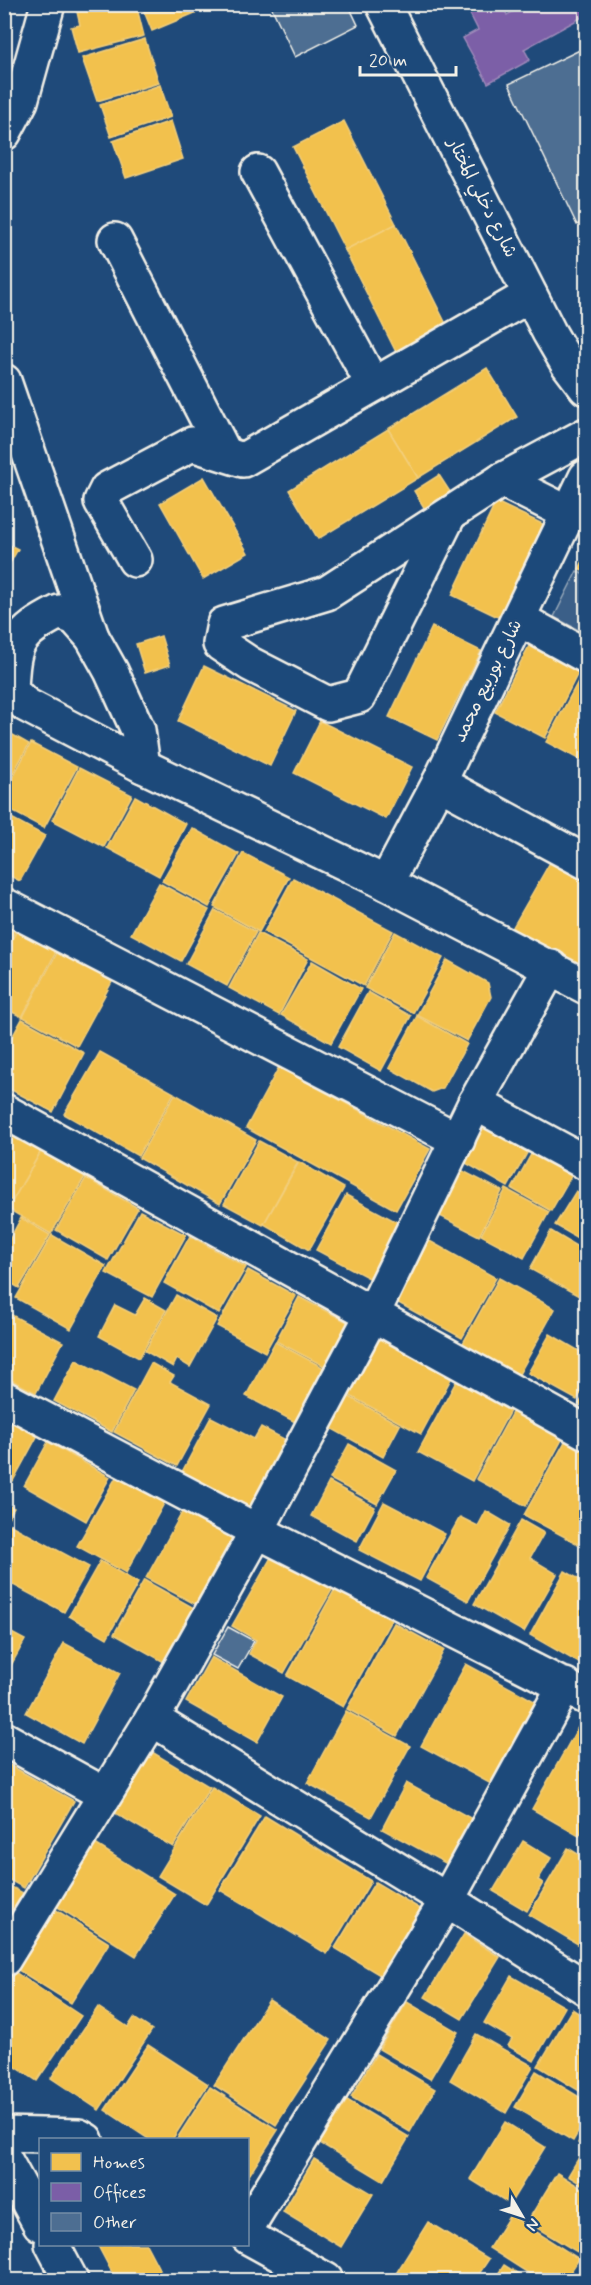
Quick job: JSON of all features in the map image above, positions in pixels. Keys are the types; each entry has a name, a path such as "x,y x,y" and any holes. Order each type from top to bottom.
{"street":[{"path":"4,133 21,101 48,4"},
{"name":"شارع دخلي المختار","path":"383,4 530,295 567,363 586,388"},
{"path":"258,172 373,386"},
{"path":"115,240 225,454"},
{"path":"135,560 101,501 106,489 192,444 243,460 530,295"},
{"path":"4,381 92,637 111,671 138,730 143,766"},
{"path":"449,515 359,696 327,704 250,664 220,644 224,624 327,593 502,480 586,435"},
{"name":"شارع بوربيع محمد","path":"386,883 439,783 586,477"},
{"path":"502,480 568,513"},
{"path":"92,637 75,618 58,612 12,633 11,691 26,705 143,766 386,883 586,987"},
{"path":"519,619 586,656"},
{"path":"439,783 586,862"},
{"path":"4,905 458,1140"},
{"path":"4,1959 152,1719 257,1531 373,1313 475,1103 550,967"},
{"path":"475,1103 586,1163"},
{"path":"4,1111 586,1432"},
{"path":"4,1398 257,1531 576,1691 249,2224"},
{"path":"152,1719 586,1988"},
{"path":"4,1739 104,1794"},
{"path":"4,2134 84,2138"},
{"path":"4,2158 39,2222"},
{"path":"249,2237 326,2280"},
{"path":"53,2246 71,2280"}],"shaded area":[{"path":"577,571 586,576 586,634 554,617"}],"building: Homes":[{"path":"85,4 136,4 144,36 78,53 71,27 80,25 77,12 87,10"},
{"path":"141,4 200,4 202,10 152,31"},
{"path":"145,39 159,83 97,101 82,58"},
{"path":"160,85 171,117 111,137 100,105"},
{"path":"171,121 183,159 126,178 113,141"},
{"path":"344,121 396,224 345,250 293,147"},
{"path":"396,224 448,328 397,354 345,250"},
{"path":"487,368 517,417 418,478 388,429"},
{"path":"388,429 418,478 318,539 289,490"},
{"path":"439,475 454,498 428,514 414,491"},
{"path":"204,477 248,553 203,579 160,503"},
{"path":"496,502 545,525 500,618 452,595"},
{"path":"4,542 18,549 4,574"},
{"path":"586,555 586,573 579,569"},
{"path":"432,627 481,651 437,740 389,717"},
{"path":"161,636 170,665 145,673 136,644"},
{"path":"530,644 580,669 545,738 495,712"},
{"path":"204,666 296,711 270,766 178,721"},
{"path":"583,672 586,674 586,763 546,742"},
{"path":"320,721 412,767 386,819 294,773"},
{"path":"4,730 29,744 4,790"},
{"path":"31,743 77,767 44,828 4,807 4,794"},
{"path":"79,768 132,795 104,847 52,820"},
{"path":"135,796 186,824 159,876 107,848"},
{"path":"4,814 45,836 20,881 4,873"},
{"path":"192,828 239,854 209,907 162,881"},
{"path":"243,853 289,877 259,932 214,907"},
{"path":"552,859 586,878 586,977 509,934"},
{"path":"293,878 393,931 364,986 264,932"},
{"path":"159,883 209,910 181,961 131,934"},
{"path":"215,910 256,932 227,986 186,964"},
{"path":"4,921 17,928 4,952"},
{"path":"18,929 57,950 22,1017 4,1008 4,953"},
{"path":"395,932 443,958 413,1013 365,988"},
{"path":"258,933 308,959 279,1015 229,988"},
{"path":"58,951 113,980 77,1046 23,1017"},
{"path":"447,960 488,983 491,997 467,1041 417,1015"},
{"path":"312,961 361,989 331,1043 281,1015"},
{"path":"368,992 411,1016 381,1071 338,1047"},
{"path":"417,1016 467,1044 443,1088 432,1092 389,1068"},
{"path":"22,1019 84,1053 53,1112 4,1086 4,1052"},
{"path":"100,1052 174,1093 138,1156 64,1114"},
{"path":"279,1067 430,1149 396,1210 246,1128"},
{"path":"175,1094 256,1140 220,1204 139,1158"},
{"path":"487,1121 531,1146 508,1187 464,1162"},
{"path":"4,1127 42,1149 12,1201 4,1196"},
{"path":"259,1141 298,1162 263,1225 224,1204"},
{"path":"534,1149 574,1171 551,1211 512,1189"},
{"path":"42,1150 86,1175 51,1234 8,1209"},
{"path":"299,1162 344,1188 309,1250 264,1224"},
{"path":"457,1168 502,1191 479,1236 434,1213"},
{"path":"86,1178 138,1208 108,1260 56,1230"},
{"path":"506,1189 549,1212 524,1258 481,1235"},
{"path":"576,1191 586,1197 586,1243 555,1225"},
{"path":"346,1195 399,1223 369,1278 316,1250"},
{"path":"140,1211 186,1235 152,1297 106,1273"},
{"path":"21,1218 50,1235 19,1288 4,1279 4,1242 7,1244"},
{"path":"551,1231 586,1252 586,1283 579,1296 530,1269"},
{"path":"52,1235 106,1266 71,1329 16,1298"},
{"path":"190,1236 246,1267 219,1314 164,1283"},
{"path":"426,1239 496,1278 462,1338 393,1300"},
{"path":"248,1270 296,1296 265,1352 217,1326"},
{"path":"499,1278 555,1309 518,1376 462,1345"},
{"path":"176,1295 217,1318 190,1367 177,1359 173,1367 145,1351"},
{"path":"299,1297 349,1323 326,1367 276,1341"},
{"path":"145,1298 166,1310 139,1358 99,1336 115,1305 135,1315"},
{"path":"4,1311 63,1342 36,1393 4,1376"},
{"path":"375,1333 453,1375 421,1434 343,1392"},
{"path":"550,1334 586,1355 586,1383 577,1400 528,1373"},
{"path":"275,1342 326,1369 297,1423 246,1396"},
{"path":"76,1360 134,1390 112,1432 54,1401"},
{"path":"151,1363 174,1376 170,1382 211,1404 177,1466 114,1432"},
{"path":"458,1378 512,1407 472,1481 418,1452"},
{"path":"586,1392 586,1409 579,1404"},
{"path":"344,1394 400,1425 383,1457 327,1426"},
{"path":"514,1409 564,1436 526,1506 476,1479"},
{"path":"4,1415 39,1433 13,1481 4,1476"},
{"path":"211,1417 254,1439 261,1427 286,1440 249,1508 182,1472"},
{"path":"567,1438 586,1448 586,1529 578,1544 524,1515"},
{"path":"48,1442 110,1477 86,1521 24,1486"},
{"path":"349,1444 396,1470 377,1504 330,1479"},
{"path":"119,1472 167,1498 126,1573 77,1546"},
{"path":"329,1482 375,1507 357,1541 311,1516"},
{"path":"384,1502 445,1534 420,1581 359,1550"},
{"path":"4,1503 14,1508 4,1524"},
{"path":"184,1509 233,1536 195,1604 146,1578"},
{"path":"486,1511 510,1525 468,1601 426,1578 460,1517 478,1526"},
{"path":"521,1520 544,1533 530,1558 557,1574 524,1632 474,1604"},
{"path":"7,1523 89,1567 64,1612 4,1580 4,1529"},
{"path":"586,1534 586,1548 581,1545"},
{"path":"273,1554 333,1588 284,1673 249,1654 256,1640 232,1626"},
{"path":"100,1561 138,1583 107,1638 69,1616"},
{"path":"565,1571 586,1583 586,1650 579,1663 530,1635"},
{"path":"144,1580 194,1608 164,1662 114,1634"},
{"path":"335,1589 391,1620 343,1707 287,1676"},
{"path":"394,1623 444,1650 397,1736 347,1709"},
{"path":"4,1629 25,1640 4,1678"},
{"path":"64,1643 120,1673 82,1744 26,1713"},
{"path":"211,1657 282,1697 257,1742 186,1702"},
{"path":"466,1664 538,1703 493,1785 421,1746"},
{"path":"346,1711 410,1746 371,1817 307,1783"},
{"path":"581,1722 586,1725 586,1824 579,1836 532,1809"},
{"path":"147,1749 210,1787 173,1847 110,1810"},
{"path":"4,1762 74,1801 24,1888 4,1877"},
{"path":"406,1783 474,1820 449,1865 382,1829"},
{"path":"212,1787 260,1816 206,1905 158,1876"},
{"path":"265,1816 371,1881 327,1954 220,1890"},
{"path":"523,1841 551,1858 538,1880 543,1883 527,1911 493,1891"},
{"path":"92,1842 175,1894 136,1956 53,1904"},
{"path":"568,1848 586,1859 586,1949 529,1915"},
{"path":"375,1882 424,1911 385,1978 335,1948"},
{"path":"4,1883 23,1893 8,1917 4,1914"},
{"path":"53,1908 109,1943 71,2003 15,1968"},
{"path":"464,1934 500,1957 462,2019 425,1997"},
{"path":"15,1972 81,2016 37,2081 4,2059 4,1987"},
{"path":"511,1976 565,2007 534,2061 508,2046 512,2039 484,2023"},
{"path":"269,2000 331,2040 276,2125 214,2085"},
{"path":"407,2002 458,2032 430,2079 379,2049"},
{"path":"98,2007 128,2027 134,2018 152,2030 99,2110 51,2078"},
{"path":"572,2009 586,2018 586,2095 538,2066"},
{"path":"476,2034 533,2066 506,2113 450,2080"},
{"path":"148,2045 208,2084 173,2138 147,2138 105,2110"},
{"path":"376,2054 435,2089 410,2132 351,2097"},
{"path":"536,2071 586,2101 586,2119 573,2141 515,2107"},
{"path":"210,2087 278,2130 249,2175 249,2138 177,2138"},
{"path":"347,2100 409,2137 383,2181 320,2143"},
{"path":"505,2122 545,2147 510,2204 470,2179"},
{"path":"586,2128 586,2148 578,2143"},
{"path":"584,2149 586,2151 586,2187 568,2176"},
{"path":"314,2159 373,2194 341,2247 283,2212"},
{"path":"557,2173 586,2191 586,2253 584,2256 527,2222"},
{"path":"510,2215 579,2259 565,2280 539,2280 489,2248"},
{"path":"428,2222 489,2259 475,2280 392,2280"},
{"path":"98,2246 147,2246 165,2280 116,2280"},
{"path":"504,2265 528,2280 494,2280"}],"building: Offices":[{"path":"465,4 502,4 507,15 527,4 586,4 586,15 524,49 530,60 488,83 463,38 478,30"}],"building: Other":[{"path":"270,4 348,4 358,25 295,57"},
{"path":"4,30 11,31 4,66"},
{"path":"586,47 586,220 577,225 509,84"},
{"path":"228,1627 254,1641 238,1669 212,1655"}]}
